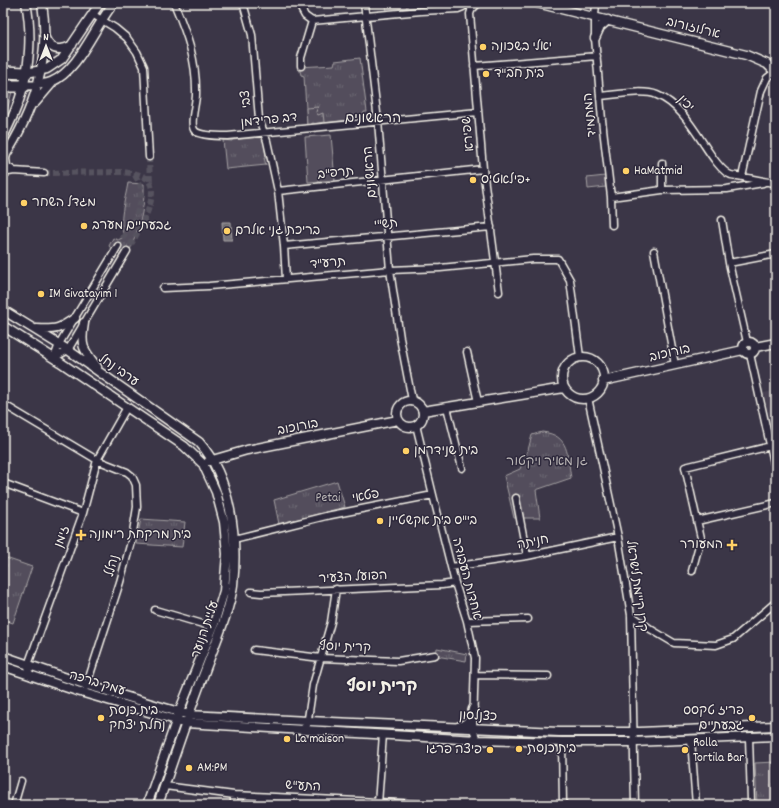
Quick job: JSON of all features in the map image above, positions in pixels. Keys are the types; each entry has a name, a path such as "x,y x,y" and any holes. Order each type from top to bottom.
{"highway":[{"path":"3,72 26,73"},
{"path":"3,86 24,86"}],"street":[{"path":"3,137 16,110 24,86 29,42 28,13 26,3"},
{"path":"14,171 7,166 5,156 30,109 38,85 44,33 42,3"},
{"path":"26,73 47,69 56,64 72,45 100,3"},
{"path":"30,109 54,81 80,56 114,3"},
{"name":"דב פרידמן","path":"174,3 190,42 196,68 196,97 192,126 194,131 199,134 220,136 264,133 478,112"},
{"name":"צבי","path":"243,3 252,35 259,119 267,141 278,191"},
{"path":"298,3 305,16 312,21 420,11 465,9 472,6"},
{"name":"הראשונים","path":"364,3 378,121 390,270 400,338 412,400"},
{"name":"ארלוזורוב","path":"537,3 595,16 746,55 767,64 776,72"},
{"name":"ארלוזורוב","path":"544,3 552,6"},
{"name":"המתמיד","path":"596,3 595,38 611,197 612,225"},
{"path":"458,9 472,6"},
{"name":"שפירא","path":"472,6 474,66 483,169 499,292"},
{"path":"92,14 115,28 127,38 137,52 144,67 149,157"},
{"path":"595,38 600,27 608,20"},
{"path":"301,66 301,58 312,21"},
{"path":"44,33 47,41 53,48 63,49 72,45"},
{"path":"474,66 597,56"},
{"path":"742,177 761,91 767,78 776,72"},
{"path":"24,86 38,85 54,81"},
{"name":"יכין","path":"600,96 648,93 657,95 669,102 678,110 690,125 724,171 731,175"},
{"path":"662,163 662,190"},
{"name":"תרפ\"ב","path":"278,191 483,169"},
{"path":"3,173 14,171 44,173"},
{"path":"727,189 731,175 776,183"},
{"path":"611,197 662,190 727,189 766,182"},
{"path":"278,191 286,279"},
{"path":"722,220 729,263 776,472"},
{"name":"תש\"י","path":"284,246 388,235 491,227"},
{"path":"54,358 59,344 118,246"},
{"path":"54,358 68,350 127,251"},
{"path":"654,251 675,365"},
{"path":"729,263 776,254"},
{"path":"495,263 533,259 558,259 570,280 580,357"},
{"name":"תרע\"ד","path":"163,288 209,286 390,270 440,268 495,263"},
{"name":"ערבי נחל","path":"3,310 68,350 199,442 213,460"},
{"path":"36,329 56,329 62,327 75,318"},
{"path":"84,323 81,336 82,344 86,353 102,374"},
{"name":"ערבי נחל","path":"3,326 54,358 184,446 203,464"},
{"name":"בורוכוב","path":"603,381 776,343"},
{"path":"467,352 478,402"},
{"path":"580,357 587,358 598,364 603,375 603,381 598,392 588,398 581,399 574,397 567,392 562,382 562,375 564,368 568,363 580,357"},
{"path":"423,412 564,388"},
{"name":"קרן קיימת לישראל","path":"588,398 618,537 631,615 634,805"},
{"path":"407,400 412,400 419,403 423,412 422,419 416,425 411,427 402,425 398,420 398,407 401,403 407,400"},
{"path":"3,404 97,460"},
{"name":"זימן","path":"28,665 83,513 97,460 126,407"},
{"path":"447,407 462,468"},
{"name":"בורוכוב","path":"203,464 247,450 398,420"},
{"name":"אחדות העבודה","path":"416,425 455,583 467,621 475,658 473,729 477,740"},
{"path":"692,571 701,538 686,467 771,446"},
{"name":"נהלל","path":"87,685 120,582 132,538 137,507 136,485 132,476 127,472 97,460"},
{"name":"עליית הנוער","path":"158,805 187,719 228,607 233,585 234,539 231,508 213,460"},
{"name":"עליית הנוער","path":"147,805 178,716 213,627 224,591 227,554 224,522 216,492 203,464"},
{"path":"3,483 83,513"},
{"name":"פטאי","path":"234,539 326,516 433,495"},
{"path":"516,498 527,556"},
{"path":"697,521 776,504"},
{"name":"חניתה","path":"451,567 527,556 618,537"},
{"name":"הפועל הצעיר","path":"251,592 261,593 336,590 442,585 455,583"},
{"path":"302,730 306,727 308,722 313,685 331,622 336,590"},
{"path":"631,615 674,643 716,645 733,639 776,602"},
{"path":"154,610 213,627"},
{"path":"467,621 528,619"},
{"name":"קרית יוסף","path":"254,650 321,658 398,661 436,655"},
{"name":"עמק ברכה","path":"3,656 187,719"},
{"path":"28,665 28,672 32,677"},
{"name":"עמק ברכה","path":"3,666 32,677 78,691 178,716"},
{"path":"475,675 548,676"},
{"path":"78,691 86,688 87,685"},
{"path":"454,728 461,727 468,723 473,709"},
{"name":"כצנלסון","path":"187,719 308,722 559,732 633,732 776,726"},
{"name":"כצנלסון","path":"187,719 302,730 477,740 633,742 776,736"},
{"path":"378,803 383,734"},
{"path":"749,737 751,801"},
{"path":"691,740 696,805"},
{"path":"562,742 563,805"},
{"path":"14,805 21,781"},
{"name":"התע\"ש","path":"164,786 302,802 441,805"},
{"path":"234,795 234,805"}],"shaded area":[{"path":"776,390 776,432 773,433 764,393"}],"green space":[{"path":"387,3 407,3 407,8 387,11"},
{"path":"360,58 367,112 364,112 363,117 356,119 307,125 304,76 301,75 299,67 334,65 335,61"},
{"path":"3,88 13,88 3,126"},
{"path":"319,107 316,112 318,115 323,113 324,122 307,125 306,108"},
{"path":"331,135 335,180 308,182 305,137"},
{"path":"261,137 264,140 266,158 264,158 266,165 226,169 223,140 232,141"},
{"path":"605,176 606,187 588,189 587,178"},
{"path":"128,183 144,184 144,194 140,222 127,257 117,254 109,246 113,238 118,240 124,237 122,231 122,217"},
{"name":"גן מאיר ויקטור","path":"542,432 558,437 566,448 571,478 536,490 540,518 514,518 504,476 520,469 528,450 532,435"},
{"name":"Petai","path":"337,481 345,507 279,524 274,500"},
{"path":"141,519 185,522 182,547 136,544"},
{"path":"3,557 32,567 13,623 4,620 3,622"},
{"path":"437,648 467,654 466,661 436,656"},
{"path":"776,762 776,805 757,805 755,763"}],"water":[{"name":"בריכת גני אלרם","path":"222,222 231,222 232,240 223,240"}],"tunnel":[{"path":"149,157 150,184"},
{"path":"44,173 122,172 139,175 148,180 152,195 150,205 146,216 127,251"},
{"path":"118,246 138,211 140,203 141,188 134,173"}],"place":[{"name":"יאלי בשכונה","path":"483,47"},
{"name":"בית חב\"ד","path":"486,74"},
{"name":"HaMatmid","path":"626,171"},
{"name":"פילאטיס+","path":"473,180"},
{"name":"מגדל השחר","path":"24,203"},
{"name":"גבעתיים מערב","path":"84,226"},
{"name":"בריכת גני אלרם","path":"227,231"},
{"name":"IM Givatayim 1","path":"41,294"},
{"name":"בית שנידרמן","path":"406,451"},
{"name":"בי\"ס בית אקשטיין","path":"380,521"},
{"name":"בית מרקחת רימונה","path":"81,535"},
{"name":"המעורר","path":"732,545"},
{"name":"בית כנסת נחלת יצחק","path":"101,718"},
{"name":"פריז טקסס גבעתיים","path":"752,718"},
{"name":"La maison","path":"287,739"},
{"name":"בית כנסת","path":"519,749"},
{"name":"פיצה פרגו","path":"490,750"},
{"name":"Rolla Tortila Bar","path":"685,750"},
{"name":"AM:PM","path":"189,768"}],"district":[{"name":"הראשונים","path":"373,119"},
{"name":"קרית יוסף","path":"382,688"}]}
